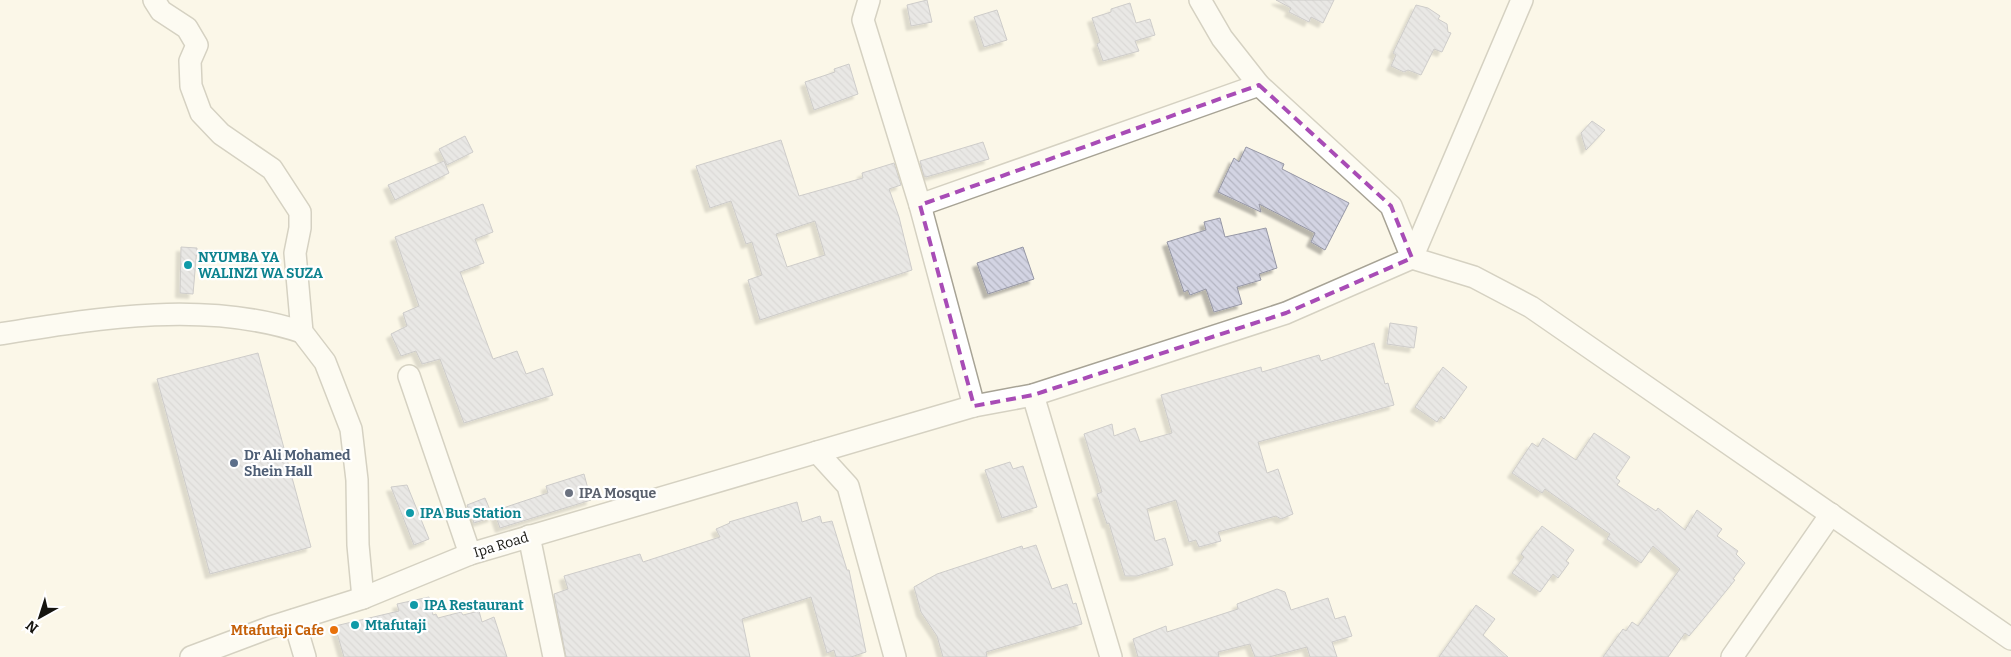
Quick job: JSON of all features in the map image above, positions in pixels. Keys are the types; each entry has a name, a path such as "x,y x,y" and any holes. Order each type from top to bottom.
{"street":[{"path":"154,0 161,11 187,28 197,46 190,61 191,86 201,113 221,134 272,169 300,212 300,228 295,253 302,332 325,362 351,429 357,480 358,545 363,598"},
{"path":"869,0 863,20 920,205 974,406"},
{"path":"1200,0 1222,38 1259,85 1391,206 1412,258"},
{"path":"1412,258 1522,0"},
{"path":"920,205 1259,85"},
{"path":"1412,258 1474,277 1531,307 2011,639"},
{"name":"Ipa Road","path":"191,657 294,620 363,598 470,554 974,406 1033,395 1286,314 1412,258"},
{"path":"0,334 90,320 205,314 277,324 302,332"},
{"path":"409,376 470,554"},
{"path":"1033,395 1111,657"},
{"path":"817,452 848,486 895,657"},
{"path":"1732,657 1831,514"},
{"path":"529,536 554,657"},
{"path":"294,620 305,657"}],"highlighted area":[{"path":"1259,85 1391,206 1412,258 1286,313 1033,395 974,406 920,205"}],"building":[{"path":"927,0 932,22 911,26 907,5"},
{"path":"1276,0 1334,0 1323,23 1311,17 1309,22 1289,12 1291,8"},
{"path":"1130,3 1136,23 1150,19 1155,35 1135,41 1139,51 1103,61 1097,44 1100,42 1092,18"},
{"path":"1416,5 1428,8 1440,16 1438,19 1447,24 1448,32 1451,33 1442,52 1434,49 1421,75 1408,70 1404,72 1391,66 1396,55 1393,53"},
{"path":"997,10 1007,40 984,47 974,17"},
{"path":"849,64 858,94 814,110 805,82 835,72 834,69"},
{"path":"1592,121 1605,130 1586,150 1581,133"},
{"path":"465,136 473,152 447,165 439,149"},
{"path":"781,140 799,196 863,178 862,173 894,163 901,185 889,189 899,217 912,270 760,320 748,280 762,275 752,242 746,244 731,201 710,208 696,166","holes":["815,221 825,255 787,267 776,234"]},
{"path":"983,142 989,159 924,176 920,161"},
{"path":"1246,147 1284,164 1282,169 1349,203 1325,250 1311,242 1315,233 1259,204 1261,212 1218,192 1234,158 1239,162"},
{"path":"444,161 449,173 395,200 388,185"},
{"path":"483,204 493,232 475,239 484,263 460,272 493,359 517,351 526,374 543,368 553,395 464,423 440,359 422,364 416,351 401,356 391,334 407,326 403,313 419,306 395,237"},
{"path":"1220,218 1225,237 1266,228 1277,268 1259,274 1261,280 1237,287 1242,304 1214,312 1206,289 1190,295 1188,290 1184,292 1167,242 1206,230 1204,222"},
{"name":"NYUMBA YA WALINZI WA SUZA","path":"181,247 197,248 193,294 180,293"},
{"path":"1023,247 1034,279 988,294 977,263"},
{"path":"1390,323 1417,327 1414,348 1387,344"},
{"path":"1374,343 1385,384 1388,383 1394,405 1258,442 1267,473 1278,469 1293,514 1281,519 1276,516 1218,532 1221,541 1199,547 1196,540 1189,542 1176,500 1147,509 1155,541 1165,538 1173,565 1137,576 1125,576 1109,523 1107,524 1097,494 1102,492 1084,434 1112,424 1114,436 1135,428 1140,442 1172,433 1161,395 1261,367 1262,372 1319,355 1321,361"},
{"name":"Dr Ali Mohamed Shein Hall","path":"258,353 311,547 210,574 157,379"},
{"path":"1443,367 1467,387 1444,419 1441,416 1437,422 1415,407"},
{"path":"1594,433 1630,457 1616,478 1620,481 1617,485 1656,511 1658,508 1685,530 1697,510 1722,529 1717,536 1738,551 1736,554 1745,563 1733,579 1735,580 1700,623 1689,636 1685,633 1668,657 1603,657 1623,629 1626,631 1632,622 1638,626 1680,569 1653,546 1641,563 1607,539 1610,534 1545,489 1542,493 1512,473 1532,443 1538,447 1543,438 1576,460"},
{"path":"1010,462 1013,469 1023,466 1037,507 1002,518 985,470"},
{"path":"584,474 591,500 500,528 494,511 548,493 546,486"},
{"name":"IPA Bus Station","path":"407,485 429,539 414,545 391,487"},
{"path":"485,498 493,517 474,523 467,505"},
{"path":"797,502 802,522 820,516 822,523 832,521 847,570 849,570 866,652 851,657 836,657 834,650 827,653 811,597 742,619 750,657 566,657 554,594 568,589 564,576 640,554 643,562 720,537 716,529 729,522"},
{"path":"1542,526 1574,550 1566,561 1569,563 1558,578 1553,574 1540,592 1512,573 1524,557 1521,554"},
{"path":"1036,545 1052,589 1067,584 1073,604 1076,603 1082,624 986,652 987,657 943,657 937,636 921,612 914,587 937,574 1022,546 1023,549"},
{"path":"1277,589 1285,592 1291,610 1328,598 1335,619 1345,616 1352,636 1332,642 1337,657 1310,657 1307,647 1269,657 1255,657 1250,644 1218,652 1219,657 1138,657 1133,639 1166,626 1167,632 1238,609 1237,604"},
{"path":"429,597 433,615 436,614 438,618 461,612 463,615 479,611 482,622 494,617 507,657 344,657 335,626 399,611 397,604"},
{"path":"1476,605 1495,619 1483,635 1508,657 1439,657"}],"place":[{"name":"NYUMBA YA WALINZI WA SUZA","path":"188,265"},
{"name":"Dr Ali Mohamed Shein Hall","path":"234,463"},
{"name":"IPA Mosque","path":"569,493"},
{"name":"IPA Bus Station","path":"410,513"},
{"name":"IPA Restaurant","path":"414,605"},
{"name":"Mtafutaji","path":"355,625"},
{"name":"Mtafutaji Cafe","path":"334,630"}]}
